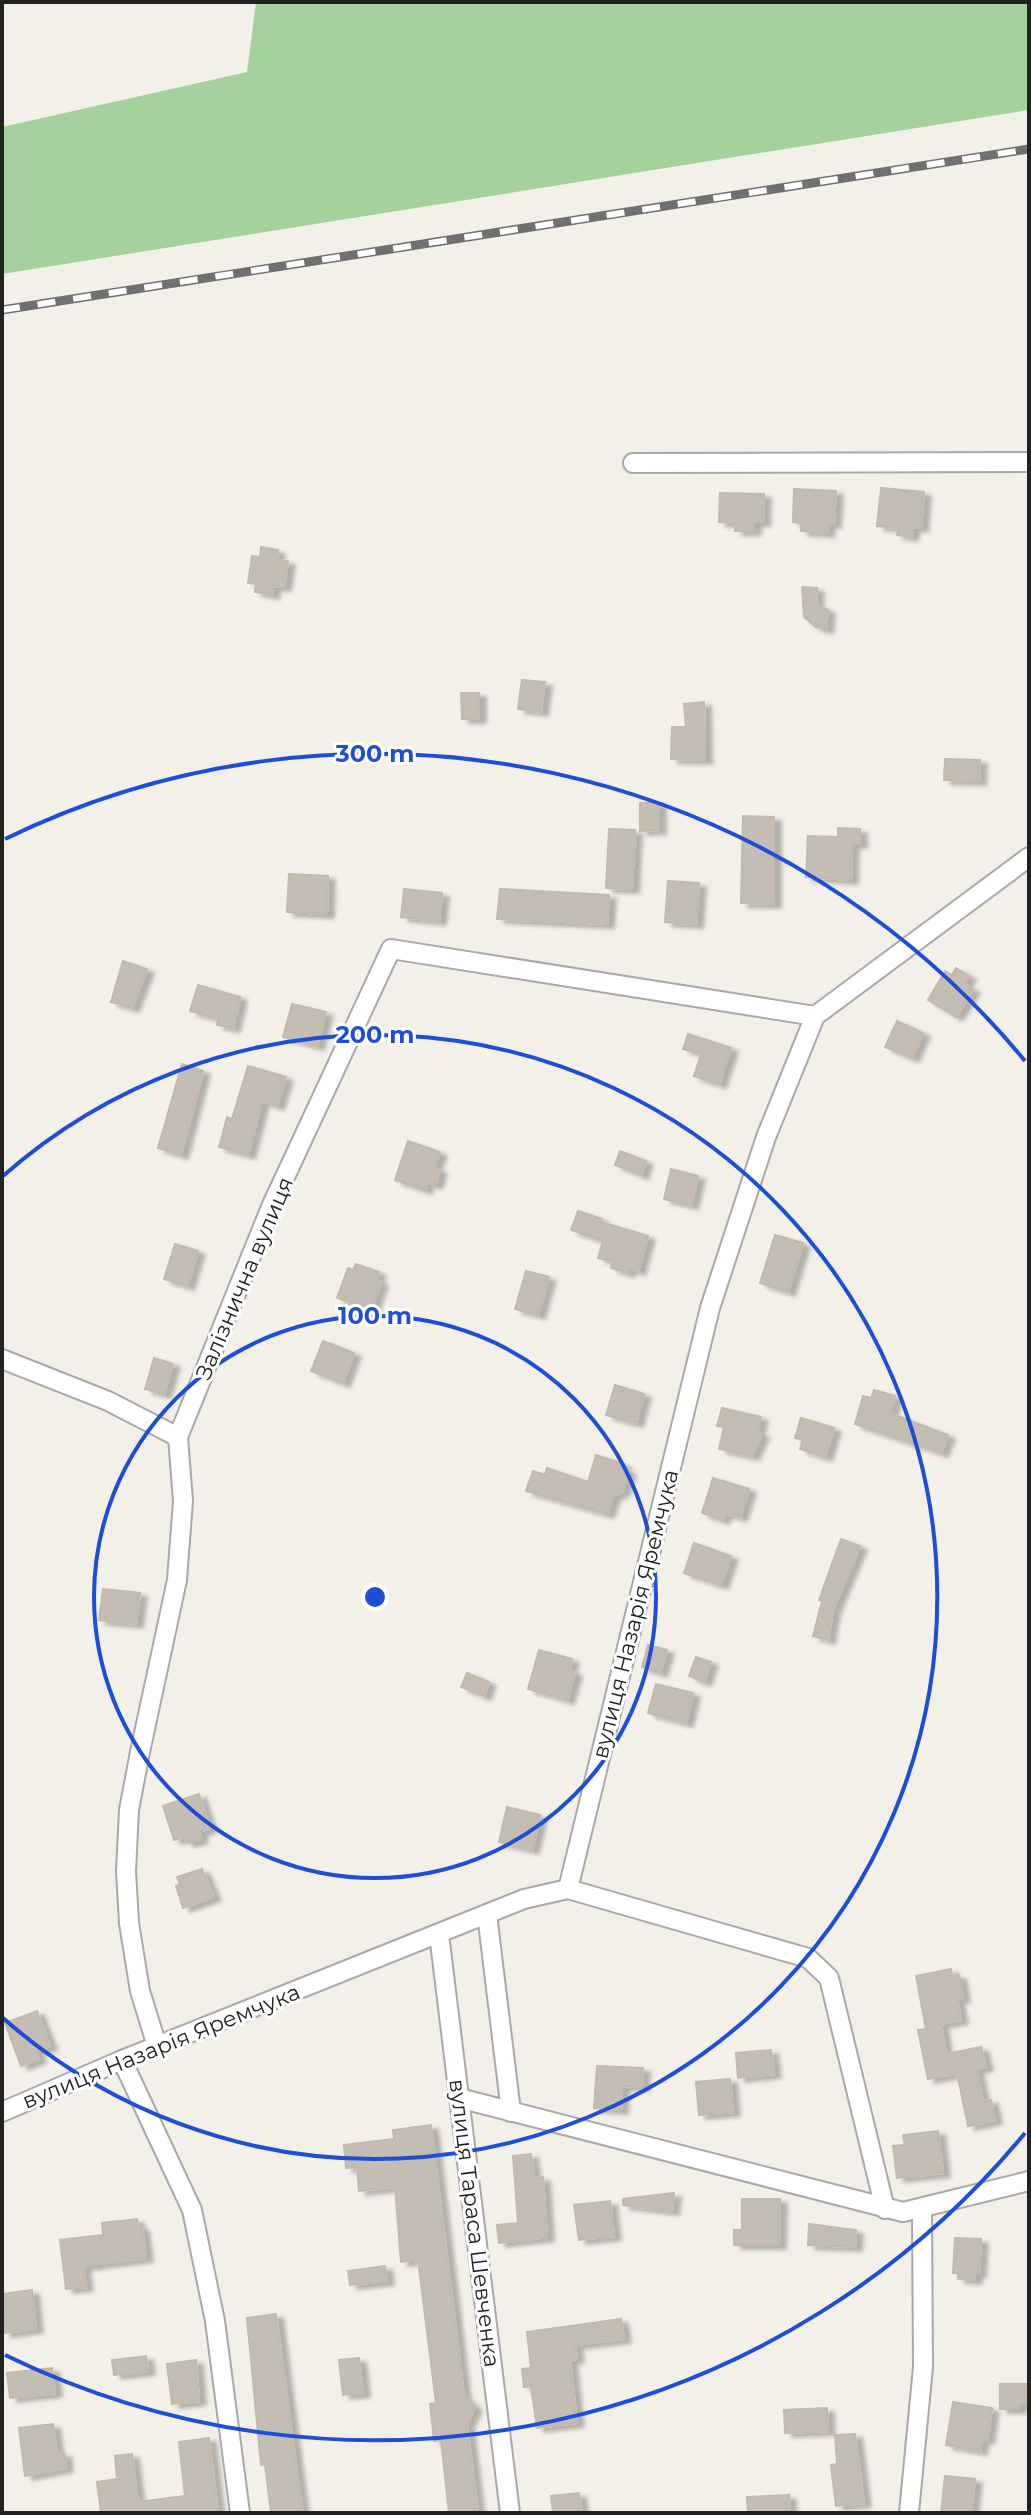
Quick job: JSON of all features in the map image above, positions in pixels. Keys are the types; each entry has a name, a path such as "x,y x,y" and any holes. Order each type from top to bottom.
{"street":[{"path":"633,463 1029,462"},
{"path":"815,1016 1029,857"},
{"name":"Залізнична вулиця","path":"157,2046 140,1991 129,1923 126,1871 134,1781 177,1580 183,1501 178,1437 271,1207 391,949 815,1016"},
{"name":"вулиця Назарія Яремчука","path":"2,2112 122,2060 524,1899 568,1889 710,1308 766,1137 815,1016"},
{"path":"2,1359 108,1401 178,1437"},
{"path":"568,1889 808,1958 829,1978 885,2209"},
{"path":"487,1914 511,2112"},
{"name":"вулиця Тараса Шевченка","path":"439,1934 510,2513"},
{"path":"122,2060 192,2210 215,2321 240,2513"},
{"path":"459,2098 885,2209 922,2210 1029,2181"},
{"path":"909,2513 923,2367 922,2210"}],"green space":[{"path":"256,2 1029,2 1029,110 2,274 2,127 247,72"}],"building":[{"path":"881,488 924,492 921,528 913,527 911,537 897,535 898,528 877,526"},
{"path":"794,489 836,491 834,524 828,523 827,533 801,531 801,523 793,522"},
{"path":"720,493 764,494 763,522 754,522 754,531 735,531 736,523 719,522"},
{"path":"261,547 278,550 277,560 288,561 284,587 273,586 272,595 255,592 256,584 248,583 252,556 260,557"},
{"path":"802,587 817,588 816,605 828,610 826,629 816,627 804,617"},
{"path":"522,680 545,682 541,712 518,709"},
{"path":"461,693 479,693 479,719 462,719"},
{"path":"704,702 705,760 671,759 672,727 686,727 684,704"},
{"path":"945,759 980,760 979,781 944,780"},
{"path":"640,803 659,803 659,830 640,831"},
{"path":"743,816 774,817 774,904 741,903"},
{"path":"838,828 860,829 860,844 852,844 851,880 806,877 808,836 838,837"},
{"path":"609,829 635,830 632,889 606,888"},
{"path":"289,874 328,876 327,914 287,912"},
{"path":"668,881 699,883 696,924 665,922"},
{"path":"404,889 442,893 439,921 401,917"},
{"path":"500,889 609,895 607,924 497,919"},
{"path":"123,961 147,969 132,1008 111,1002"},
{"path":"956,968 969,976 964,984 973,989 956,1017 928,1000 945,971 952,975"},
{"path":"198,985 240,997 233,1028 217,1025 218,1019 190,1011"},
{"path":"292,1004 326,1012 317,1046 283,1037"},
{"path":"897,1021 923,1033 912,1058 885,1047"},
{"path":"688,1034 731,1048 719,1084 694,1076 701,1054 683,1049"},
{"path":"182,1064 203,1071 181,1155 158,1148"},
{"path":"248,1066 286,1077 277,1106 262,1101 248,1155 219,1147 227,1117 232,1119"},
{"path":"408,1141 440,1152 434,1168 440,1170 435,1185 427,1182 425,1190 395,1180"},
{"path":"620,1151 646,1161 641,1175 615,1165"},
{"path":"671,1169 698,1176 691,1205 664,1199"},
{"path":"578,1211 602,1219 601,1222 648,1236 638,1271 629,1268 628,1273 611,1268 613,1262 598,1258 603,1241 571,1230"},
{"path":"775,1235 803,1243 788,1292 760,1283"},
{"path":"175,1244 198,1251 187,1286 164,1279"},
{"path":"356,1264 379,1272 376,1280 381,1282 371,1310 337,1298 348,1268 353,1270"},
{"path":"526,1271 549,1277 538,1315 515,1309"},
{"path":"323,1341 354,1353 343,1383 311,1371"},
{"path":"154,1358 173,1364 164,1394 145,1389"},
{"path":"615,1385 644,1394 636,1423 606,1415"},
{"path":"874,1390 895,1396 890,1413 948,1435 941,1453 855,1424 863,1396 871,1398"},
{"path":"722,1408 761,1417 757,1433 762,1434 752,1456 719,1449 724,1427 717,1426"},
{"path":"801,1418 834,1428 825,1457 800,1449 803,1440 795,1438"},
{"path":"596,1455 624,1464 622,1468 629,1471 623,1491 613,1496 607,1514 526,1491 533,1471 545,1475 547,1468 588,1482"},
{"path":"713,1478 749,1489 740,1517 725,1513 722,1520 702,1513"},
{"path":"841,1539 860,1546 833,1610 828,1640 813,1636 822,1601 819,1600"},
{"path":"694,1543 731,1556 721,1585 684,1573"},
{"path":"103,1589 140,1593 136,1624 99,1620"},
{"path":"648,1645 667,1650 660,1673 642,1667"},
{"path":"539,1650 572,1659 569,1671 575,1672 567,1700 528,1689"},
{"path":"696,1657 711,1662 704,1682 689,1676"},
{"path":"467,1673 489,1682 484,1696 461,1687"},
{"path":"656,1684 693,1693 686,1723 648,1713"},
{"path":"199,1794 210,1828 199,1832 201,1839 187,1843 184,1837 174,1840 163,1806"},
{"path":"507,1807 540,1815 532,1850 499,1842"},
{"path":"202,1869 214,1897 183,1908 176,1886 180,1884 177,1877"},
{"path":"951,1969 952,1976 959,1975 963,1998 957,1999 961,2020 941,2024 946,2054 981,2047 986,2067 976,2069 983,2101 991,2100 995,2120 968,2126 957,2073 928,2079 918,2030 926,2029 916,1976"},
{"path":"37,2011 50,2046 36,2051 39,2059 21,2066 5,2023"},
{"path":"771,2050 774,2074 738,2078 736,2053"},
{"path":"597,2066 643,2068 642,2087 622,2086 621,2110 594,2108"},
{"path":"730,2079 733,2112 699,2115 696,2082"},
{"path":"431,2125 464,2396 475,2407 467,2424 478,2513 449,2513 441,2440 434,2441 430,2404 436,2403 418,2260 401,2262 395,2187 359,2191 357,2167 346,2168 344,2145 394,2139 393,2130"},
{"path":"938,2131 943,2173 897,2178 893,2146 905,2145 903,2135"},
{"path":"531,2154 534,2178 543,2177 547,2237 499,2243 497,2225 518,2223 513,2156"},
{"path":"674,2193 672,2211 623,2205 623,2199"},
{"path":"742,2199 780,2199 779,2245 734,2245 734,2230 742,2230"},
{"path":"610,2201 614,2236 579,2240 574,2205"},
{"path":"137,2219 138,2227 142,2227 146,2258 83,2266 86,2287 66,2289 60,2240 103,2235 102,2223"},
{"path":"809,2224 856,2230 855,2247 808,2245"},
{"path":"955,2238 981,2239 979,2273 975,2273 975,2280 958,2279 958,2273 953,2273"},
{"path":"385,2266 387,2281 350,2285 348,2271"},
{"path":"32,2290 36,2329 4,2333 2,2294"},
{"path":"276,2314 303,2513 271,2513 265,2464 261,2465 247,2318"},
{"path":"621,2319 624,2339 575,2345 577,2359 570,2360 577,2423 537,2428 531,2386 524,2387 522,2369 531,2368 527,2332"},
{"path":"146,2356 148,2371 114,2375 112,2360"},
{"path":"359,2358 363,2393 343,2395 339,2360"},
{"path":"196,2360 199,2401 172,2404 167,2364"},
{"path":"52,2368 55,2393 10,2398 7,2373"},
{"path":"1000,2384 1029,2384 1029,2404 1019,2404 1019,2409 1000,2409"},
{"path":"953,2402 992,2408 987,2440 982,2439 980,2451 946,2445"},
{"path":"827,2408 828,2431 785,2433 784,2410"},
{"path":"53,2424 57,2454 64,2453 66,2468 25,2476 19,2428"},
{"path":"855,2434 864,2503 836,2506 831,2465 837,2464 835,2435"},
{"path":"209,2438 218,2513 101,2513 97,2482 117,2479 115,2456 132,2454 138,2502 185,2496 179,2442"},
{"path":"945,2476 975,2479 971,2513 941,2513"},
{"path":"579,2493 582,2513 553,2513 551,2496"},
{"path":"789,2495 790,2513 748,2513 747,2497"}],"railway":[{"path":"2,310 1029,149"}]}
